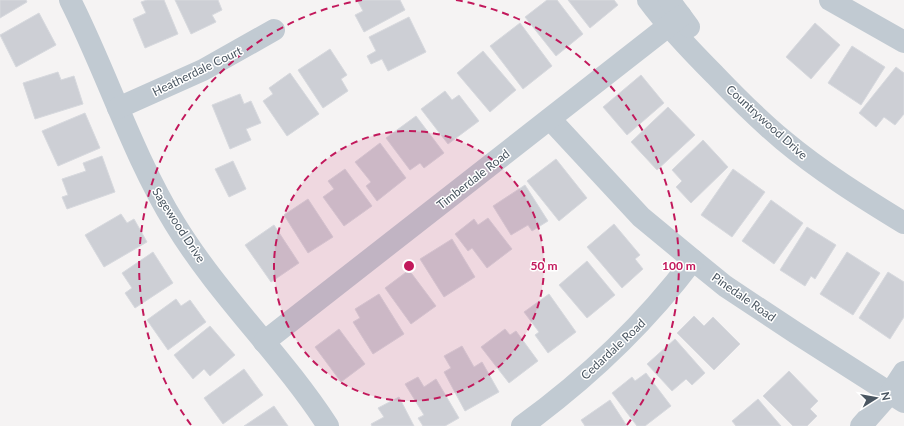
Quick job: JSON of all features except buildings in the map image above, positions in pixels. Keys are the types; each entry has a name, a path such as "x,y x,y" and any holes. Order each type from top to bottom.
{"street":[{"name":"Sagewood Drive","path":"70,0 150,180 175,225 214,279 299,383 328,426"},
{"name":"Countrywood Drive","path":"648,0 672,14 761,102 792,130 818,150 904,206"},
{"path":"830,0 904,42"},
{"name":"Countrywood Drive","path":"672,14 751,112 811,162 904,223"},
{"name":"Timberdale Road","path":"264,342 550,119 672,14"},
{"name":"Heatherdale Court","path":"118,108 204,70 274,30"},
{"name":"Pinedale Road","path":"550,119 641,217 725,286 796,333 898,397"},
{"name":"Cedardale Road","path":"522,426 596,366 637,328 671,289 693,260"},
{"path":"861,426 898,397 904,372"}]}
